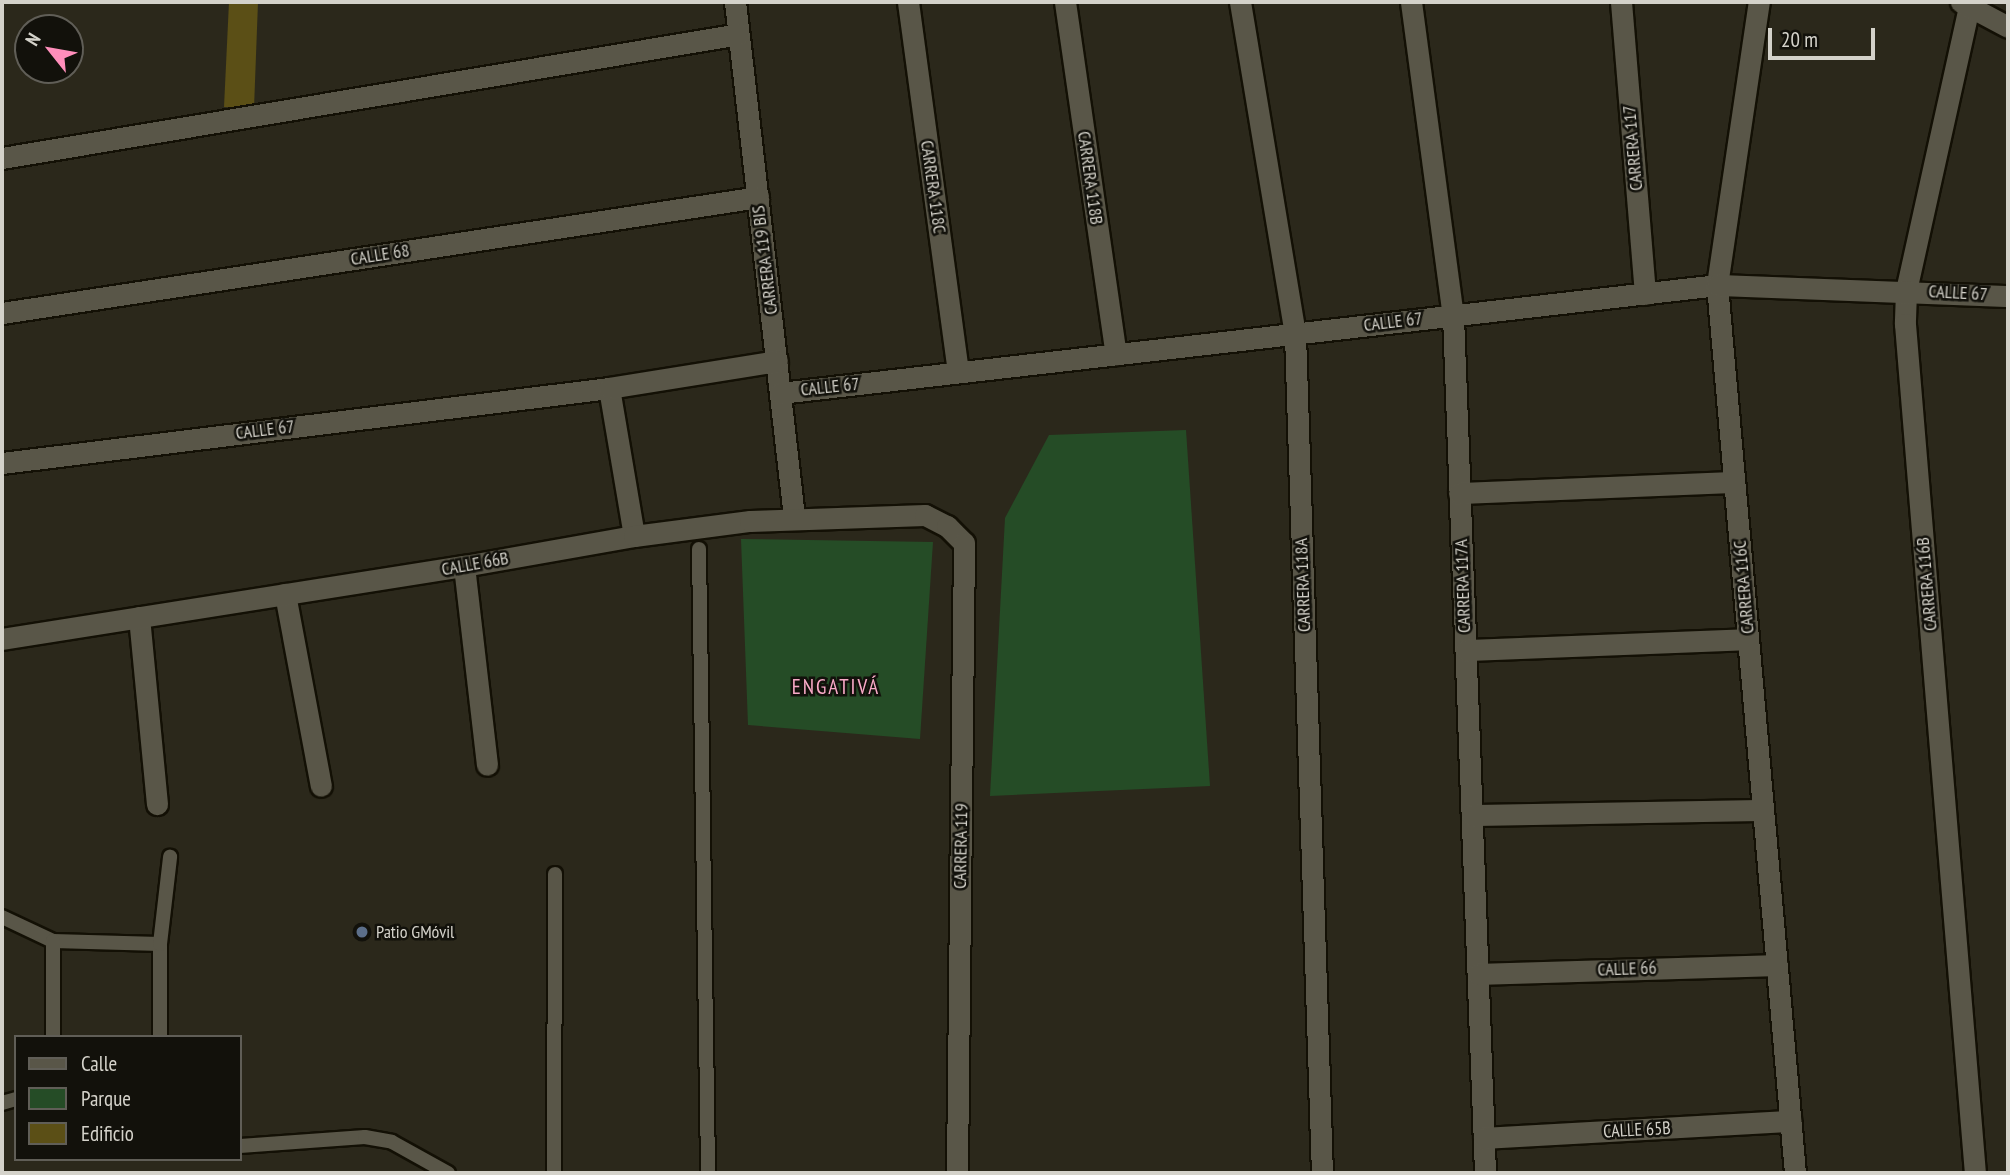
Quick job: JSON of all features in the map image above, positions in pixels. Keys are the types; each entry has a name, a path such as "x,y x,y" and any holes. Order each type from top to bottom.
{"street":[{"name":"CARRERA 119 BIS","path":"735,2 794,517"},
{"name":"CARRERA 118C","path":"908,2 958,373"},
{"name":"CARRERA 118B","path":"1065,2 1116,354"},
{"name":"CARRERA 118A","path":"1240,2 1295,334 1322,1173"},
{"name":"CARRERA 117A","path":"1411,2 1453,316 1485,1173"},
{"name":"CARRERA 117","path":"1621,2 1645,294"},
{"name":"CARRERA 116C","path":"1759,2 1717,285 1795,1173"},
{"path":"1968,4 2008,27"},
{"name":"CARRERA 116B","path":"1968,4 1906,291 1905,324 1975,1173"},
{"path":"2,158 739,34"},
{"name":"CALLE 68","path":"2,313 758,197"},
{"name":"CALLE 67","path":"780,393 1717,285 2008,296"},
{"name":"CALLE 67","path":"2,463 609,388 777,361"},
{"path":"609,388 634,536"},
{"path":"1459,493 1734,482"},
{"name":"CALLE 66B","path":"2,639 464,566 634,536 794,517 925,515 947,526"},
{"name":"CARRERA 119","path":"947,526 964,543 957,1173"},
{"path":"464,566 486,765"},
{"path":"285,594 321,786"},
{"path":"139,617 157,804"},
{"path":"1466,650 1748,639"},
{"path":"1472,815 1763,810"},
{"name":"CALLE 66","path":"1478,974 1777,965"},
{"name":"CALLE 65B","path":"1484,1138 1791,1121"}],"lane":[{"path":"699,549 708,1173"},
{"path":"160,1035 160,944 170,857"},
{"path":"554,1173 555,874"},
{"path":"2,917 53,941 160,944"},
{"path":"53,941 53,1035"},
{"path":"242,1146 365,1137 392,1142 448,1173"}],"green space":[{"path":"1186,430 1210,786 990,796 1005,518 1049,435"},
{"path":"741,539 933,542 920,739 748,725"}],"building":[{"path":"229,2 258,2 254,108 224,107"}],"place":[{"name":"Patio GMóvil","path":"362,932"}],"district":[{"name":"ENGATIVÁ","path":"836,687"}]}
